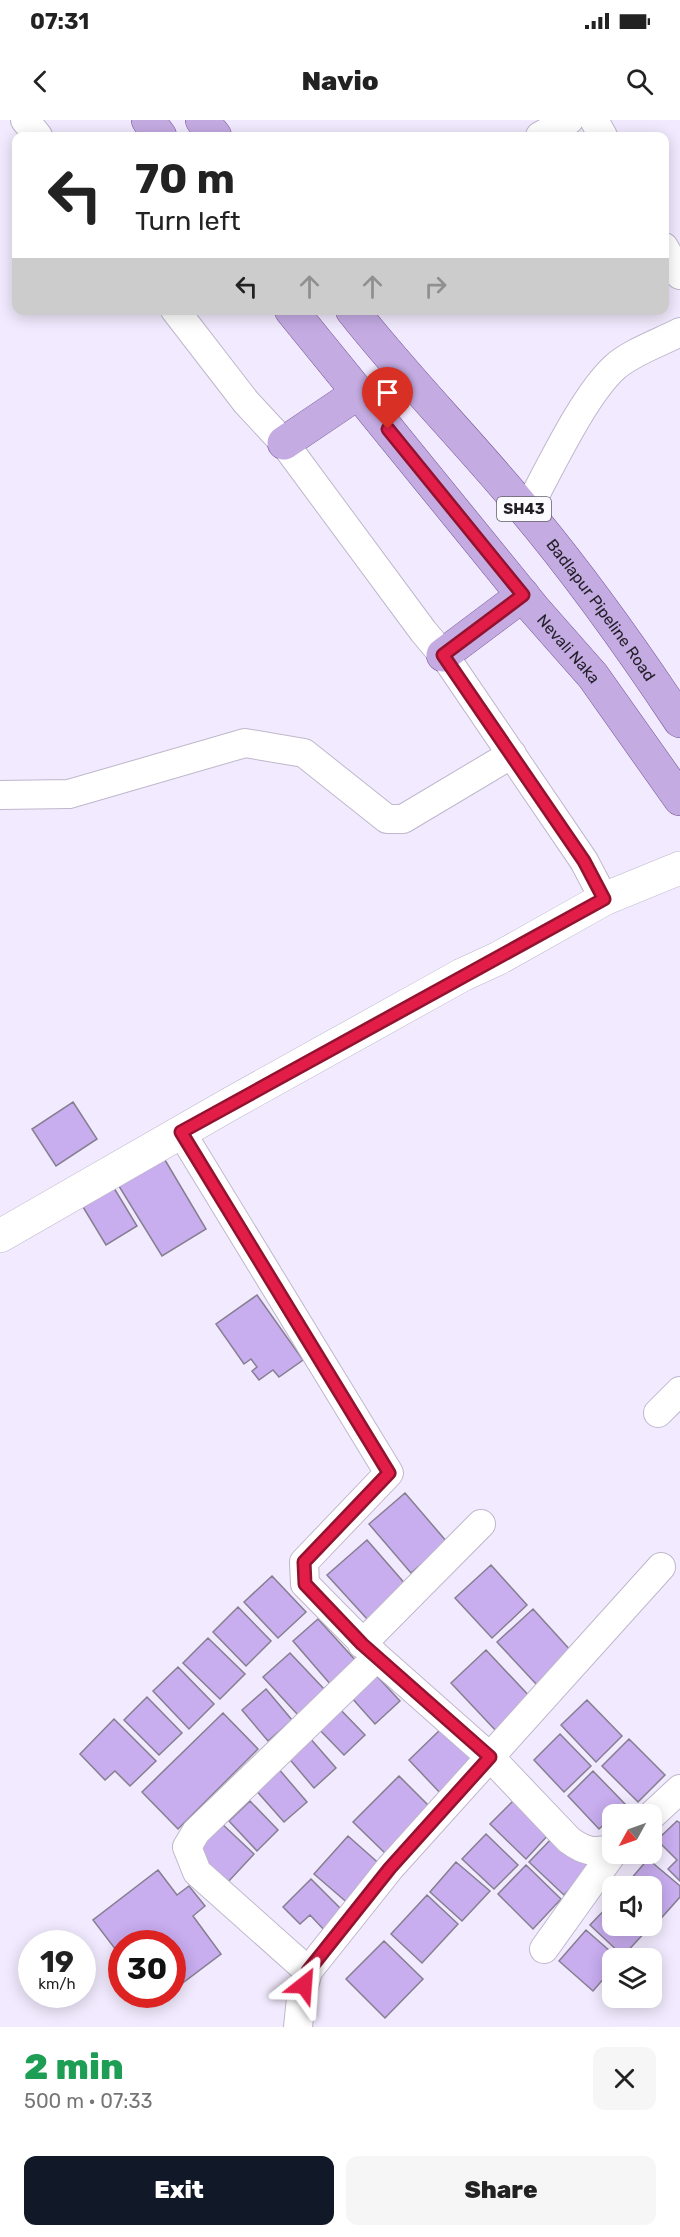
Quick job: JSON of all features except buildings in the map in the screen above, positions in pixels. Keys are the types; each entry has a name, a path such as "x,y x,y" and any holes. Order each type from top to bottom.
{"main road":[{"path":"202,120 212,132"},
{"name":"Nevali Naka","path":"295,315 523,595 593,676 680,799"},
{"name":"Badlapur Pipeline Road","path":"356,315 379,346 526,512 631,648 680,721"},
{"path":"284,443 358,393"},
{"path":"443,655 523,595"}],"street":[{"path":"25,120 35,132"},
{"path":"547,132 569,120"},
{"path":"669,256 680,275"},
{"path":"179,315 246,402 284,443 443,655 584,861 604,899"},
{"path":"526,512 580,415 602,382 616,366 680,332"},
{"path":"0,795 69,794 245,743 304,753 387,819 403,819 512,754"},
{"path":"0,1236 181,1132 604,899 680,868"},
{"path":"181,1132 389,1473 304,1562 305,1584 369,1650 490,1757 569,1840 585,1851 602,1852"},
{"path":"658,1413 680,1391"},
{"path":"308,1971 197,1872 187,1847 196,1832 369,1650 481,1524"},
{"path":"298,2027 301,1998 308,1971 390,1868 661,1566"},
{"path":"662,1806 680,1789"},
{"path":"544,1948 605,1864"}],"route":[{"path":"304,1985 308,1971 390,1868 490,1757 362,1644 305,1584 304,1562 389,1473 181,1132 462,975 499,958 604,899 584,861 443,655 523,595 388,429"}]}
